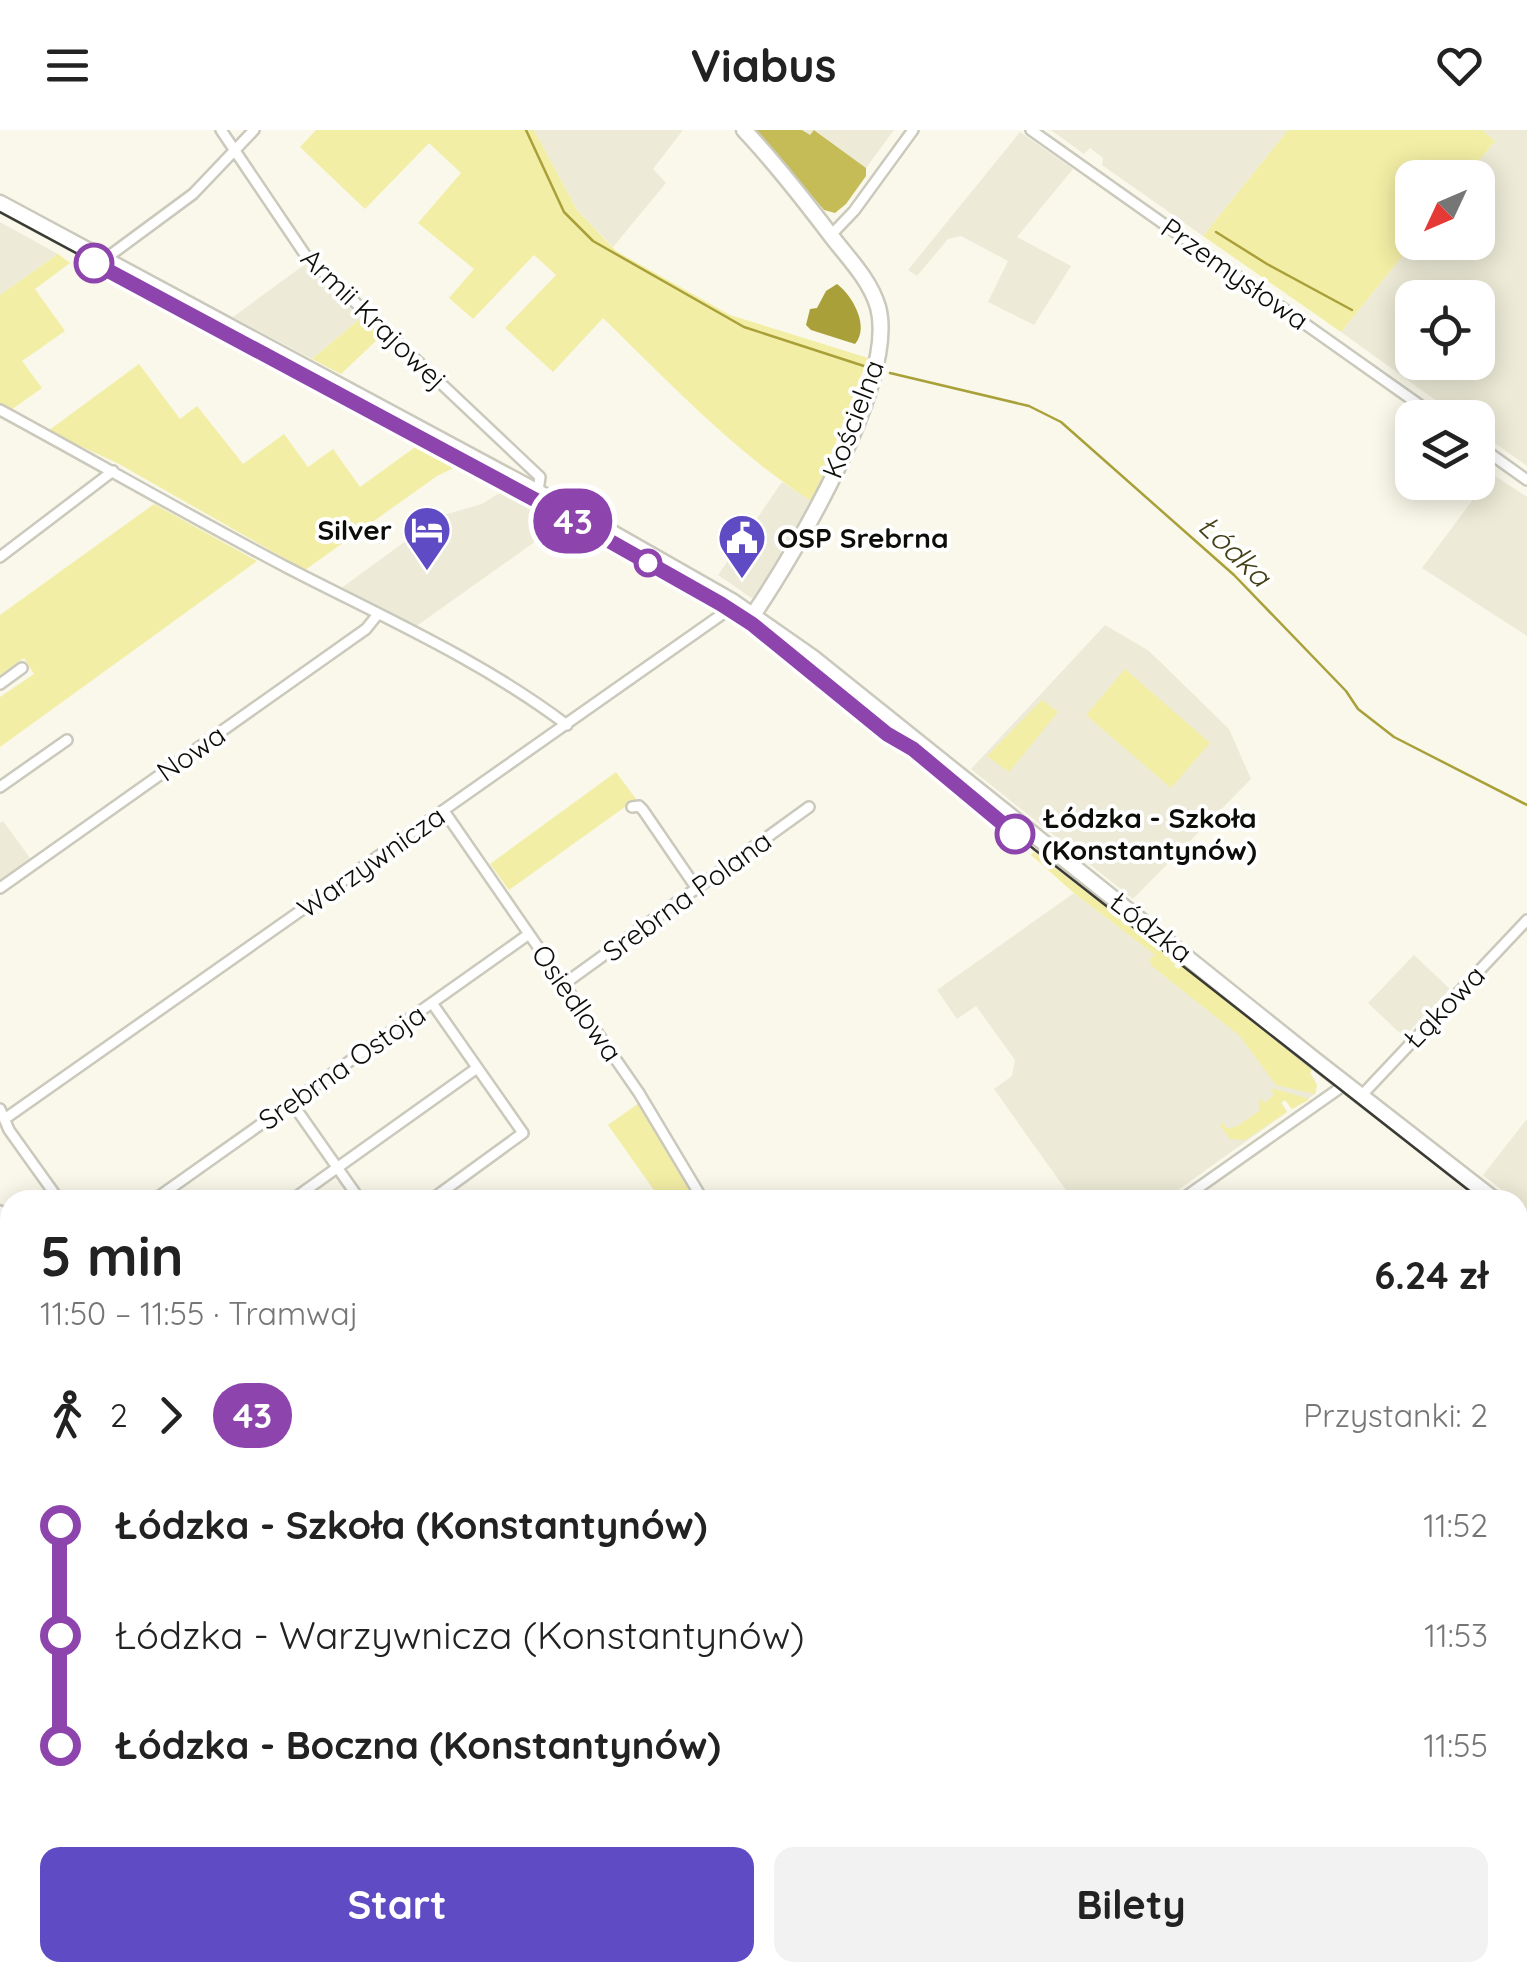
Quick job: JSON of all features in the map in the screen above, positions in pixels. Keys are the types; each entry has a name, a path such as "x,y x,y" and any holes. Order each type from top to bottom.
{"main road":[{"name":"Kościelna","path":"744,130 865,279 878,306 881,330 878,362 827,488 753,615"},
{"name":"Łódzka","path":"0,202 538,491 753,615 812,657 1280,1029 1332,1062 1348,1083 1483,1190"}],"street":[{"name":"Armii Krajowej","path":"221,130 306,256 540,477 538,491"},
{"path":"105,259 193,194 254,130"},
{"path":"831,236 913,130"},
{"name":"Przemysłowa","path":"1031,130 1413,400"},
{"path":"0,410 283,566 518,688 567,725"},
{"path":"1495,457 1527,480"},
{"path":"0,557 113,471"},
{"name":"Warzywnicza","path":"3,1114 567,725 724,612 732,602"},
{"name":"Nowa","path":"0,888 366,629 378,614"},
{"path":"0,684 22,668"},
{"path":"0,788 67,740"},
{"path":"632,807 643,810 697,889"},
{"name":"Srebrna Polana","path":"564,984 809,807"},
{"name":"Osiedlowa","path":"444,811 639,1093 698,1190"},
{"name":"Łąkowa","path":"1362,1094 1527,920"},
{"name":"Srebrna Ostoja","path":"168,1190 529,934"},
{"path":"432,1003 524,1134 445,1190"},
{"path":"306,1190 477,1068"},
{"path":"1196,1190 1348,1083"},
{"path":"292,1103 353,1190"},
{"path":"3,1114 8,1130 52,1190"}],"shaded area":[{"path":"316,130 534,130 577,210 616,251 730,315 868,358 813,502 730,439 603,318 553,372 505,328 556,275 534,255 473,319 449,298 474,269 418,223 461,173 429,143 365,209 300,147"},
{"path":"534,130 683,130 653,169 666,183 613,247 577,210"},
{"path":"755,130 802,130 810,135 814,130 866,168 866,176 835,213 824,210"},
{"path":"815,130 894,130 866,168"},
{"path":"1051,130 1288,130 1203,236 1102,165 1103,158 1090,148 1084,154"},
{"path":"1288,130 1482,130 1495,141 1480,160 1395,160 1395,260 1399,260 1341,332 1203,236"},
{"path":"1481,130 1527,130 1527,466 1495,443 1495,400 1435,400 1408,380 1495,380 1495,280 1395,280 1395,371 1341,332 1399,260 1495,260 1495,160 1480,160 1495,141"},
{"path":"1020,132 1073,169 1017,237 1071,266 1034,325 988,302 1008,261 961,236 948,239 917,276 908,270"},
{"path":"0,222 58,254 0,295"},
{"path":"58,254 70,263 35,289 65,331 22,361 42,388 11,410 0,404 0,295"},
{"path":"304,265 361,318 312,359 233,317"},
{"path":"837,284 858,312 861,329 855,344 806,325 810,309 817,308 826,291"},
{"path":"361,318 381,336 341,374 312,359"},
{"path":"139,364 180,419 197,406 243,464 284,434 308,467 333,449 360,487 418,445 458,466 437,476 305,570 119,464 48,431"},
{"path":"1495,476 1527,497 1527,636 1422,568 1473,500 1495,500"},
{"path":"782,482 813,502 753,599 718,575"},
{"name":"Silver","path":"501,492 563,522 415,627 340,589 440,516 482,504"},
{"path":"154,504 257,561 0,747 0,697 34,674 24,658 0,675 0,615"},
{"path":"1105,625 1149,651 1229,729 1251,779 1133,899 971,769"},
{"path":"1125,669 1210,743 1171,788 1086,715"},
{"path":"1042,700 1058,712 1009,772 987,756"},
{"path":"616,772 636,799 509,890 490,864"},
{"path":"3,821 30,858 0,880 0,823"},
{"path":"1034,852 1177,961 1174,966 1178,969 1182,965 1312,1069 1310,1074 1317,1085 1315,1094 1276,1085 1240,1036 1153,967 1149,960 1155,955 1074,893 1031,855"},
{"path":"1074,893 1310,1072 1317,1085 1315,1094 1292,1109 1285,1100 1281,1102 1287,1112 1178,1190 1066,1190 994,1089 1012,1076 1015,1060 976,1006 957,1019 937,990"},
{"path":"1414,955 1450,989 1404,1037 1368,1003"},
{"path":"1271,1088 1310,1099 1292,1109 1285,1100 1281,1103 1287,1112 1245,1140 1230,1139 1220,1125 1223,1123 1227,1129 1238,1126 1259,1111 1259,1097 1264,1103 1274,1095"},
{"path":"639,1103 690,1190 654,1190 608,1125"},
{"path":"1527,1119 1527,1190 1502,1190 1483,1175"}],"waterway":[{"name":"Łódka","path":"526,130 564,212 593,241 744,327 867,367"},
{"path":"1216,232 1352,310"},
{"name":"Łódka","path":"890,373 1029,406 1061,422 1234,575 1346,691 1358,709 1394,737 1527,805"}],"tram line":[{"path":"0,212 721,604 752,624 887,734 913,749"},
{"name":"43","path":"94,263 558,512 733,612 887,734 913,749 1015,834"},
{"path":"905,743 1035,850 1468,1190"}],"place":[{"name":"Silver","path":"427,572"},
{"name":"OSP Srebrna","path":"742,580"},
{"name":"Łódzka - Szkoła (Konstantynów)","path":"1015,834"}]}
